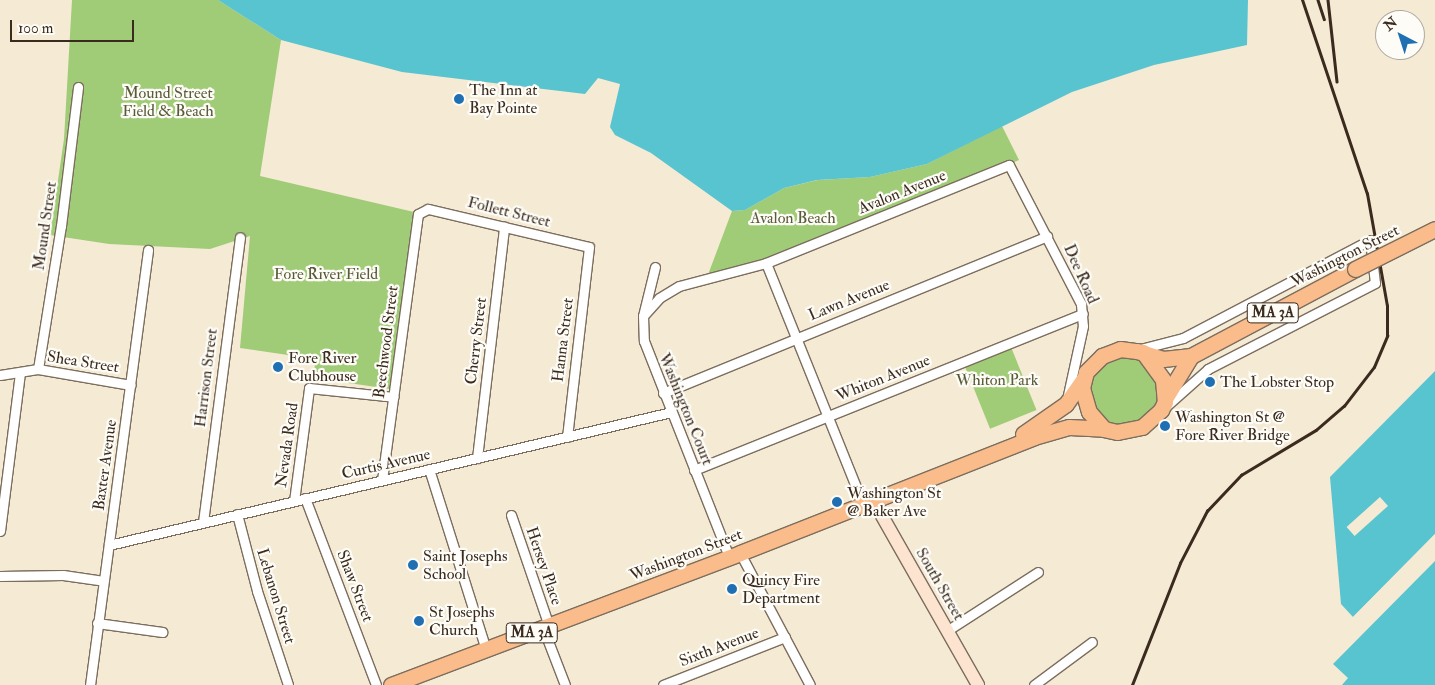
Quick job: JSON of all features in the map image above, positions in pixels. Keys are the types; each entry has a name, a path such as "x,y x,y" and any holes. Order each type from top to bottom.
{"main road":[{"name":"Washington Street","path":"1138,351 1163,359 1191,356 1435,229"},
{"name":"MA 3A","path":"1083,379 1092,363 1102,356 1120,349 1138,351"},
{"path":"1138,351 1163,380 1163,406"},
{"name":"Washington Street","path":"1163,406 1174,379 1191,356"},
{"name":"Washington Street","path":"991,452 1044,421 1066,404 1083,379"},
{"path":"1083,379 1085,404 1104,429"},
{"name":"MA 3A","path":"1104,429 1117,432 1142,427 1163,406"},
{"name":"Washington Street","path":"391,685 734,556 991,452 1069,426 1104,429"},
{"name":"South Street","path":"868,502 948,630 978,685"}],"street":[{"name":"Mound Street","path":"38,369 61,226 78,87"},
{"name":"Dee Road","path":"1009,164 1047,236 1083,314 1066,404"},
{"name":"Avalon Avenue","path":"643,316 660,298 678,286 766,263 1009,164"},
{"name":"Follett Street","path":"422,210 435,208 589,248"},
{"name":"Beechwood Street","path":"382,480 417,221 422,210"},
{"name":"Cherry Street","path":"477,458 504,227"},
{"name":"Lawn Avenue","path":"663,393 796,337 1047,236"},
{"name":"Harrison Street","path":"203,522 240,237"},
{"path":"1138,351 1183,338 1370,240 1375,283 1208,369 1163,406"},
{"name":"Hanna Street","path":"566,437 589,248"},
{"name":"Baxter Avenue","path":"90,685 148,250"},
{"path":"766,263 828,417 868,502"},
{"name":"Washington Court","path":"655,267 643,316 644,341 663,393 694,470 734,556 785,637 810,685"},
{"name":"Whiton Avenue","path":"694,470 1083,314"},
{"name":"Shea Street","path":"0,375 38,369 131,385"},
{"path":"0,531 3,490 20,373"},
{"name":"Nevada Road","path":"294,501 309,388 394,397"},
{"name":"Curtis Avenue","path":"109,545 671,412"},
{"path":"429,469 486,650"},
{"name":"Shaw Street","path":"305,498 376,685"},
{"name":"Lebanon Street","path":"237,514 257,591 288,685"},
{"name":"Hersey Place","path":"511,515 565,685"},
{"path":"948,630 1038,572"},
{"path":"0,576 63,575 104,582"},
{"path":"97,623 162,632"},
{"name":"Sixth Avenue","path":"663,685 785,637"},
{"path":"1034,685 1092,642"}],"green space":[{"name":"Mound Street Field & Beach","path":"72,0 218,0 281,40 260,176 414,212 390,389 314,378 315,359 240,348 250,236 210,249 109,244 50,235 64,139"},
{"name":"Avalon Beach","path":"1002,126 1019,160 766,263 706,280 732,211 745,210 784,188 818,180 870,177 927,164"},
{"name":"Whiton Park","path":"1011,347 1036,410 990,429 965,366"},
{"path":"1117,357 1131,357 1143,362 1153,372 1158,384 1158,398 1153,410 1143,420 1131,425 1117,425 1105,420 1095,410 1090,398 1090,384 1095,372 1105,362"}],"water":[{"path":"218,0 1248,0 1247,45 1154,65 1072,92 927,164 870,177 817,180 784,188 745,210 732,211 651,153 615,135 610,127 620,84 598,78 585,94 402,72 281,40"},
{"path":"1435,371 1435,534 1353,617 1341,604 1330,477"},
{"path":"1435,561 1435,685 1342,685 1348,678 1333,664"}],"pier":[{"path":"1380,497 1388,506 1355,536 1347,527"},
{"path":"1435,534 1435,537 1355,619 1353,617"}],"railway":[{"path":"1132,685 1180,563 1207,511 1241,475 1316,430 1344,406 1374,367 1387,336 1387,306 1367,194 1302,0"},
{"path":"1318,0 1324,19"},
{"path":"1328,0 1337,82"}],"place":[{"name":"The Inn at Bay Pointe","path":"459,99"},
{"name":"Fore River Clubhouse","path":"278,367"},
{"name":"The Lobster Stop","path":"1210,382"},
{"name":"Washington St @ Fore River Bridge","path":"1165,426"},
{"name":"Washington St @ Baker Ave","path":"837,502"},
{"name":"Saint Josephs School","path":"413,565"},
{"name":"Quincy Fire Department","path":"732,589"},
{"name":"St Josephs Church","path":"419,621"}],"park label":[{"name":"Fore River Field","path":"326,274"}]}
